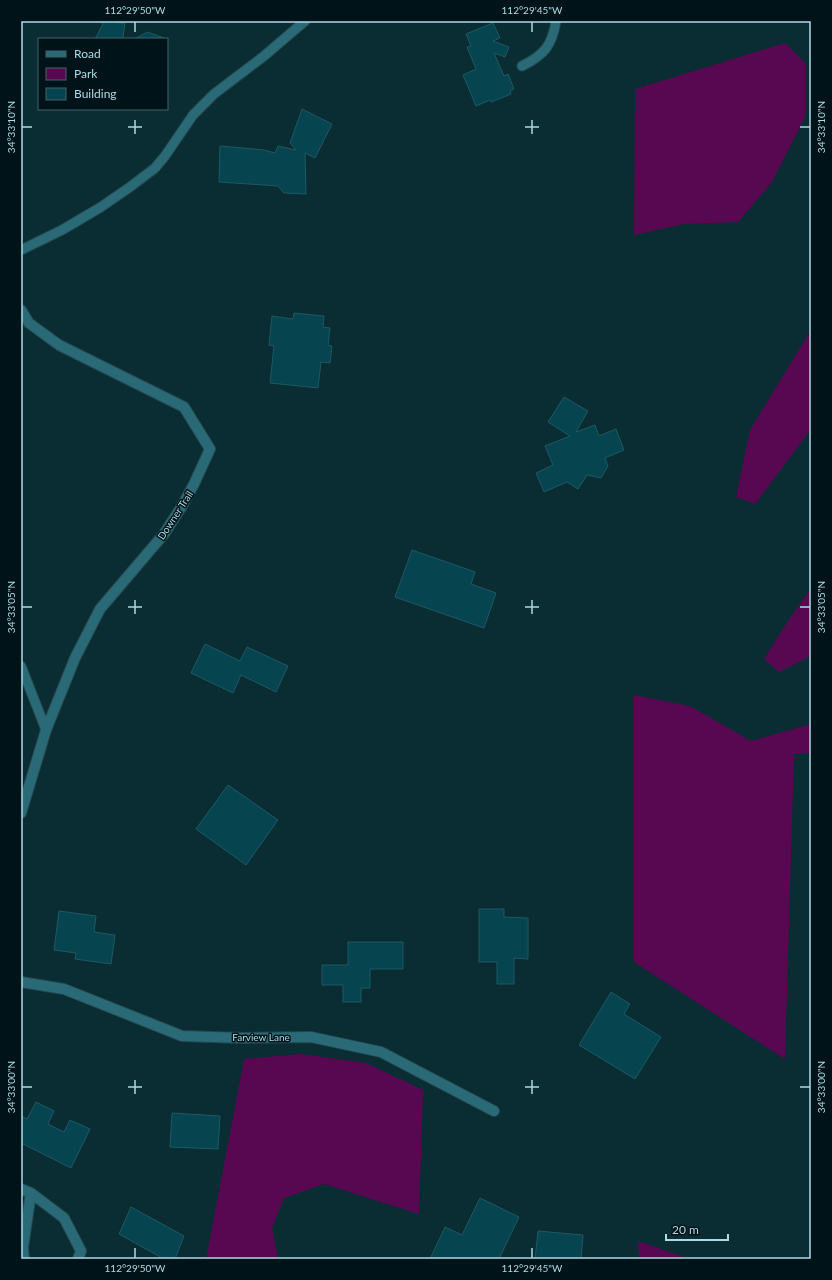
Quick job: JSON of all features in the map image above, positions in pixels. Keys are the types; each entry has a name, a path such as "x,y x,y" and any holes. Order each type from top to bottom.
{"street":[{"name":"Downer Trail","path":"21,310 29,323 59,345 184,407 210,449 194,484 164,534 100,609 75,658 46,730 21,813"},
{"name":"Farview Lane","path":"21,982 64,989 182,1036 242,1038 311,1037 381,1052 494,1111"},
{"path":"24,1259 22,1247 26,1191"},
{"path":"26,1191 64,1218 81,1251 78,1259"}],"lane":[{"path":"21,250 62,230 101,207 155,168 165,156 193,114 214,94 264,56 305,21"},
{"path":"522,66 538,58 551,41 556,21"},
{"path":"21,666 46,730"}],"green space":[{"path":"785,43 805,63 805,117 772,182 738,222 684,224 634,235 635,89"},
{"path":"811,330 811,429 755,504 736,497 750,430"},
{"path":"811,588 811,656 779,672 764,659"},
{"path":"634,695 690,706 751,741 811,724 811,754 794,754 785,1059 634,962"},
{"path":"301,1054 366,1063 423,1090 419,1214 324,1184 284,1198 272,1228 278,1259 206,1259 244,1059"},
{"path":"638,1241 690,1259 639,1259"}],"building":[{"path":"99,21 119,21 119,23 125,23 123,37 124,38 96,38 103,24"},
{"path":"493,23 500,38 493,41 509,47 505,57 494,53 504,76 508,74 514,89 510,91 511,94 476,106 463,75 476,69 467,47 471,46 466,34"},
{"path":"147,32 164,38 137,38"},
{"path":"302,109 332,124 315,158 305,153 306,194 284,193 278,186 219,182 220,146 264,150 275,153 278,146 296,150 290,143"},
{"path":"294,313 324,316 323,327 330,328 328,345 332,346 330,363 321,362 318,388 270,383 274,346 269,345 272,316 293,319"},
{"path":"564,397 588,411 576,432 595,425 599,436 616,429 624,450 605,458 608,466 601,478 587,475 578,489 567,482 544,492 536,473 553,465 545,446 570,436 548,422"},
{"path":"412,550 475,572 471,584 496,593 484,628 395,597"},
{"path":"205,644 240,661 247,647 288,666 276,692 241,675 233,693 191,673"},
{"path":"228,785 278,820 246,865 196,829"},
{"path":"479,909 504,909 504,917 528,918 528,959 514,958 514,984 497,984 497,962 479,962"},
{"path":"59,911 96,916 94,932 115,935 111,964 75,959 76,953 54,950"},
{"path":"348,942 403,942 403,969 370,969 370,988 361,988 361,1002 343,1002 343,985 322,985 322,965 348,965"},
{"path":"611,992 630,1004 624,1014 661,1037 635,1079 579,1045"},
{"path":"36,1102 54,1111 48,1124 64,1132 70,1120 90,1129 71,1168 21,1143 21,1116 27,1119"},
{"path":"172,1113 220,1116 218,1149 170,1147"},
{"path":"480,1198 519,1217 499,1259 430,1259 445,1227 462,1235"},
{"path":"131,1207 184,1236 175,1259 164,1259 119,1234"},
{"path":"538,1231 583,1235 581,1259 535,1259"}]}
